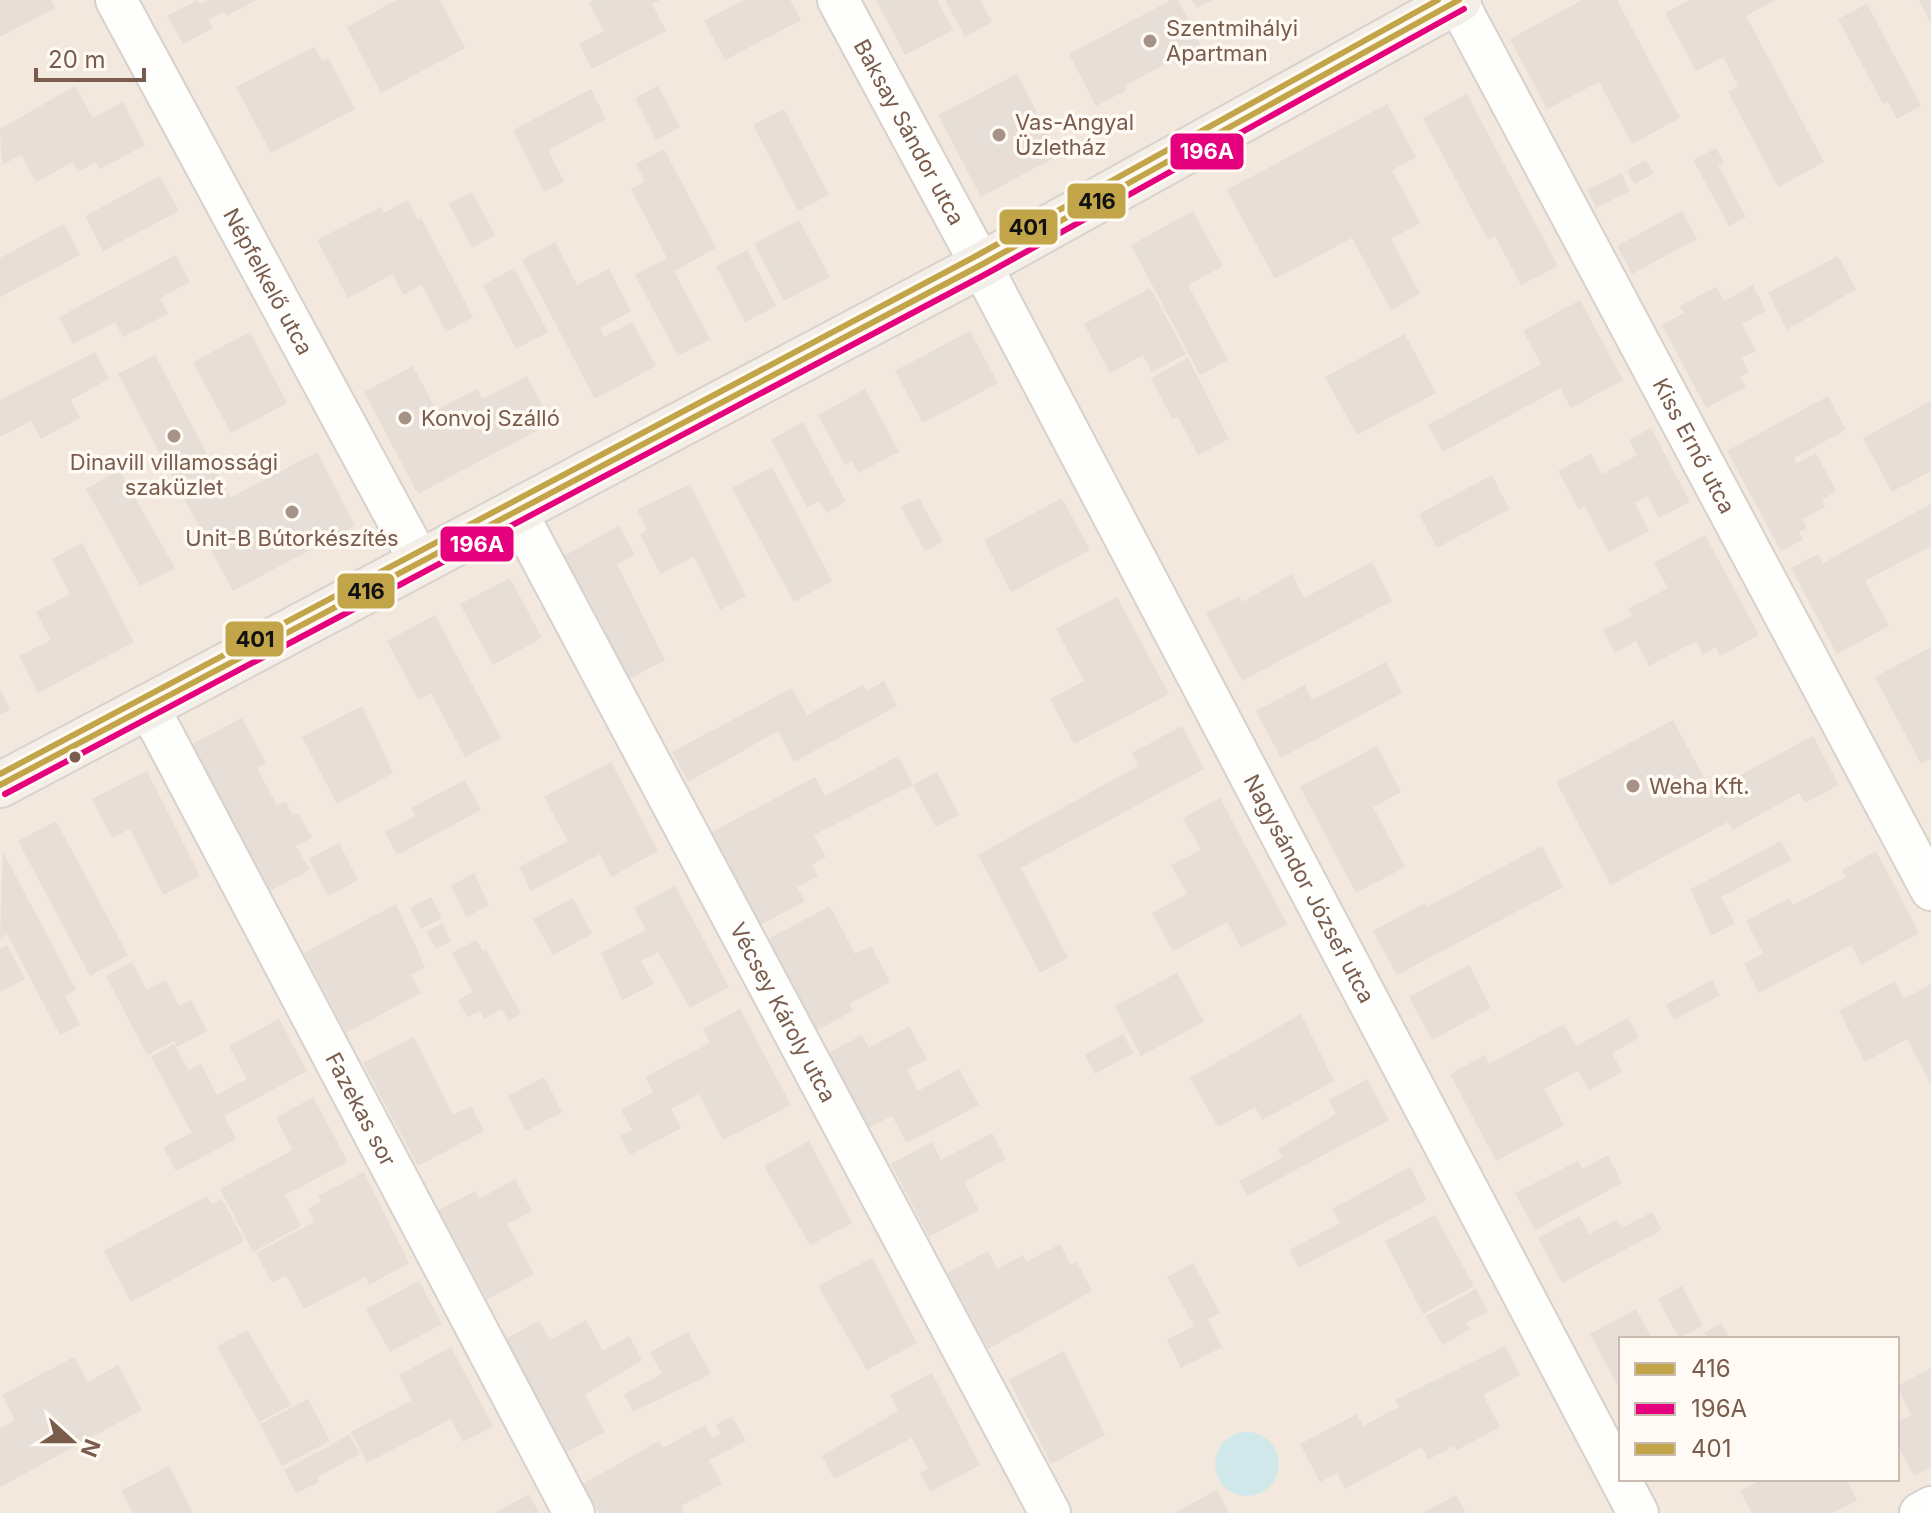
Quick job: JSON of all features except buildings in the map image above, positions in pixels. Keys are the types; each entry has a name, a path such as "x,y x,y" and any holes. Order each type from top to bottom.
{"main road":[{"path":"0,785 981,265 1446,4"}],"street":[{"name":"Népfelkelő utca","path":"116,0 420,562"},
{"name":"Baksay Sándor utca","path":"838,0 981,265"},
{"name":"Kiss Ernő utca","path":"1446,4 1931,890"},
{"name":"Nagysándor József utca","path":"981,265 1619,1477"},
{"name":"Vécsey Károly utca","path":"516,511 1050,1513"},
{"name":"Fazekas sor","path":"148,706 574,1513"},
{"name":"Nagysándor József utca","path":"1621,1481 1638,1513"},
{"path":"1920,1513 1931,1507"}],"shaded area":[{"path":"0,0 1931,0 1931,1513 0,1513"}],"water":[{"path":"1247,1432 1265,1438 1273,1446 1279,1464 1273,1482 1265,1490 1247,1496 1229,1490 1221,1482 1215,1464 1221,1446 1229,1438"}],"transit line":[{"name":"401","path":"0,774 976,256 1438,0"},
{"name":"416","path":"0,785 981,265 1459,0"},
{"name":"196A","path":"5,794 986,274 1464,9"}],"place":[{"name":"Szentmihályi Apartman","path":"1150,41"},
{"name":"Vas-Angyal Üzletház","path":"999,135"},
{"name":"Konvoj Szálló","path":"405,418"},
{"name":"Dinavill villamossági szaküzlet","path":"174,436"},
{"name":"Unit-B Bútorkészítés","path":"292,512"},
{"name":"Weha Kft.","path":"1633,786"}]}
